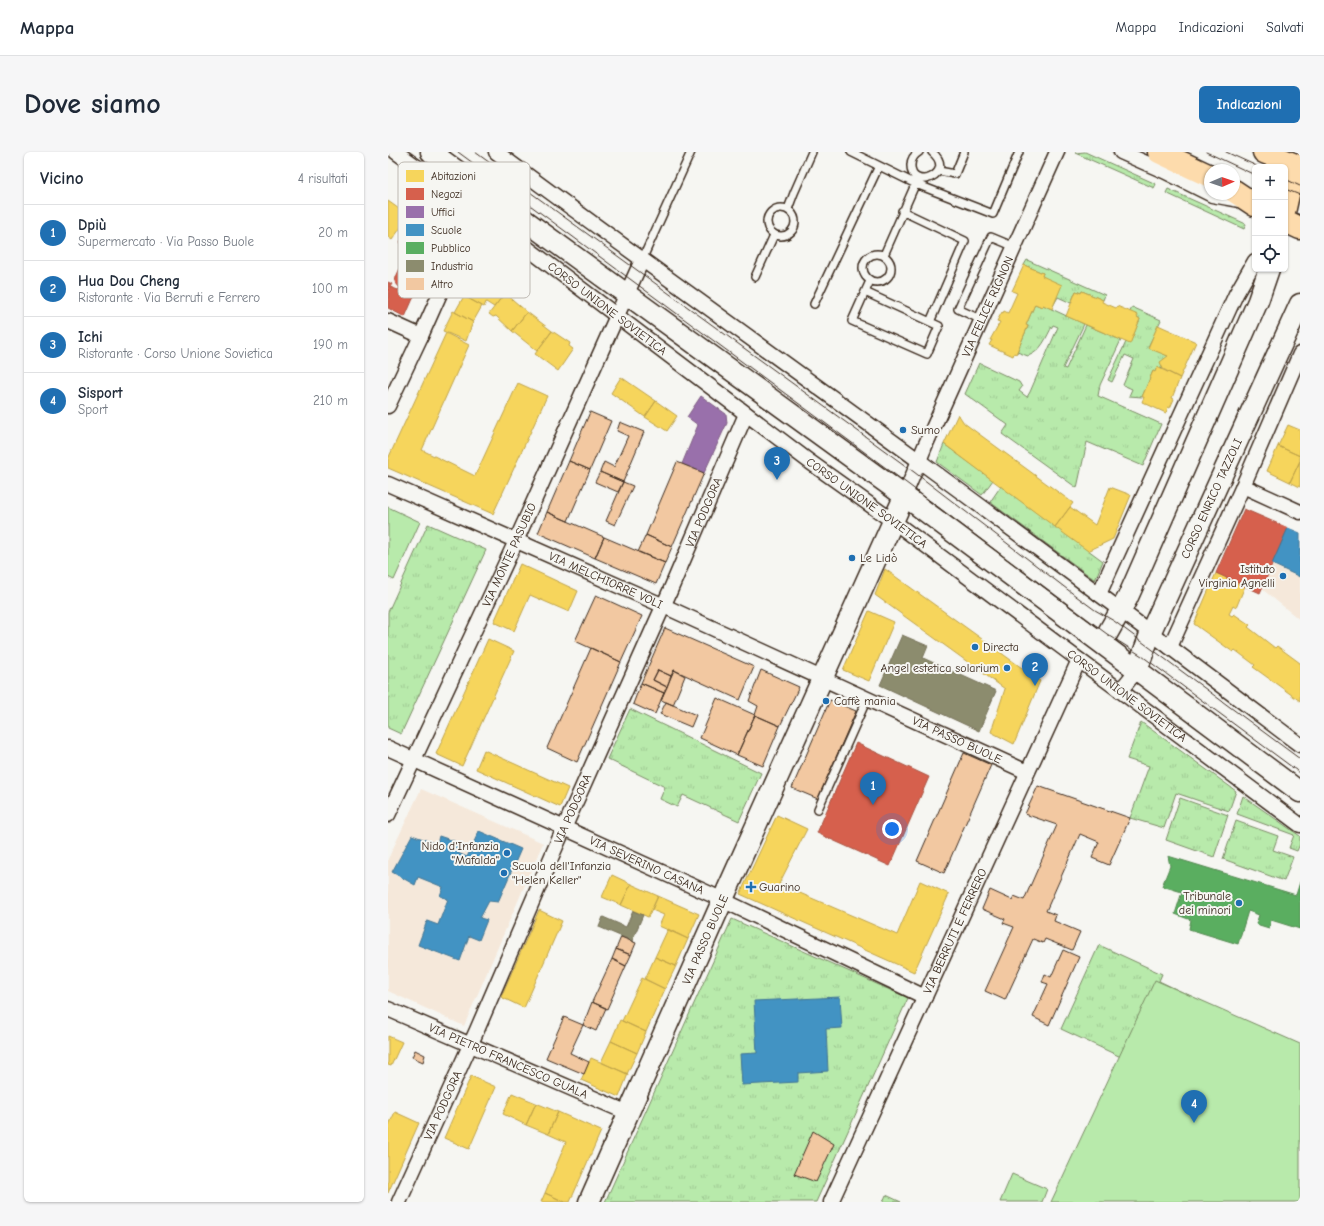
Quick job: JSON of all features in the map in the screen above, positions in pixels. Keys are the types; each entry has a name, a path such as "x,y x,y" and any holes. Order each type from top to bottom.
{"main road":[{"path":"1159,152 1204,173"},
{"path":"1270,154 1300,168 1289,190 1287,200"},
{"path":"1288,222 1300,228"}],"street":[{"name":"CORSO UNIONE SOVIETICA","path":"396,152 410,162"},
{"name":"CORSO UNIONE SOVIETICA","path":"431,152 445,162"},
{"path":"496,152 510,162"},
{"name":"VIA FELICE RIGNON","path":"919,461 1057,152"},
{"path":"1121,152 1212,195 1246,199"},
{"path":"530,177 1100,594 1300,745"},
{"name":"CORSO UNIONE SOVIETICA","path":"530,224 1102,642 1300,792"},
{"name":"CORSO UNIONE SOVIETICA","path":"530,250 810,462 893,520 1120,692 1300,825"},
{"name":"CORSO UNIONE SOVIETICA","path":"626,294 642,260"},
{"path":"1100,594 1236,294 1252,266"},
{"path":"1102,642 1132,588 1258,301 1268,272"},
{"name":"VIA MONTE PASUBIO","path":"388,815 516,540 626,294"},
{"path":"388,406 438,298"},
{"name":"CORSO ENRICO TAZZOLI","path":"1120,692 1137,670 1151,632 1300,304"},
{"path":"388,321 421,336"},
{"name":"CORSO ENRICO TAZZOLI","path":"1170,647 1243,486 1300,354"},
{"name":"VIA PODGORA","path":"399,1202 664,606 746,414"},
{"path":"904,497 919,461"},
{"name":"VIA MELCHIORRE VOLI","path":"388,484 664,606 822,678"},
{"path":"1243,486 1300,512"},
{"name":"VIA PASSO BUOLE","path":"589,1202 904,497"},
{"name":"VIA BERRUTI E FERRERO","path":"831,1202 1079,660"},
{"name":"VIA PASSO BUOLE","path":"822,678 1027,772"},
{"name":"VIA SEVERINO CASANA","path":"388,748 723,900 925,997"},
{"name":"VIA PIETRO FRANCESCO GUALA","path":"388,1010 628,1113"}],"lane":[{"path":"642,260 691,152"},
{"path":"788,209 812,152"},
{"path":"851,152 879,166 993,214 1019,152"},
{"path":"884,255 917,181 911,169 911,163 912,158 919,152"},
{"path":"917,181 930,179 935,176 938,171 939,160 932,152"},
{"path":"938,171 955,174 964,152"},
{"path":"814,304 879,166"},
{"path":"783,207 788,209 795,217 794,228 791,233 786,236 780,237 774,235 767,226 768,215 772,210 777,208 783,207"},
{"path":"902,212 965,241 930,322"},
{"path":"755,277 774,235"},
{"path":"982,320 958,309 991,237 1015,246"},
{"path":"873,253 884,255 891,263 891,273 882,281 876,282 870,280 863,272 864,261 873,253"},
{"path":"865,292 939,326 927,354 852,321 870,280"},
{"path":"818,808 867,699"}],"shaded area":[{"name":"Istituto Virginia Agnelli","path":"1288,528 1300,533 1300,620 1262,589"},
{"path":"421,789 543,843 464,1026 388,991 388,859"}],"green space":[{"path":"1085,152 1156,184 1154,188 1075,153"},
{"path":"1168,189 1246,224 1244,229 1166,193"},
{"path":"1027,260 1105,295 1103,300 1082,291 1081,293 1076,291 1071,303 1058,297 1053,306 1042,276 1043,273 1024,265"},
{"path":"1035,304 1042,307 1043,305 1084,324 1063,368 1066,369 1086,325 1121,340 1100,385 1098,396 1161,424 1143,466 1087,442 1077,488 1002,434 1008,425 965,394 979,363 1019,382 1022,387 1019,391 1027,397 1058,327 1053,325 1043,343 1033,354 1028,356 1017,352"},
{"path":"1132,307 1161,320 1148,347 1168,356 1163,369 1157,367 1155,372 1153,371 1142,397 1129,396 1132,389 1123,385 1134,359 1125,355 1112,382 1108,380 1126,342 1130,343 1140,319 1130,312"},
{"path":"944,444 993,480 982,495 937,462"},
{"path":"1001,486 1103,561 1095,580 990,502"},
{"path":"388,507 420,522 394,580 388,577"},
{"path":"428,524 486,550 401,734 388,728 388,612"},
{"path":"630,709 761,773 739,821 683,795 677,807 660,799 665,787 607,759"},
{"path":"1141,722 1236,791 1229,811 1176,793 1164,828 1130,818 1149,766 1127,759"},
{"path":"1243,796 1300,836 1300,844 1297,851 1289,848 1294,835 1237,814"},
{"path":"1180,798 1228,815 1214,857 1166,840"},
{"path":"1236,821 1278,836 1273,850 1293,857 1284,881 1223,859"},
{"path":"732,919 908,998 816,1202 605,1202"},
{"path":"1099,945 1162,974 1159,981 1300,1048 1123,1058 1061,1029"},
{"path":"1155,980 1300,1044 1300,1202 1051,1202"},
{"path":"1012,1174 1047,1189 1042,1202 1000,1202"},
{"path":"886,1195 901,1202 883,1202"}],"building: Abitazioni":[{"path":"388,201 398,208 398,232 392,240 388,237"},
{"path":"1024,265 1043,273 1042,276 1062,285 1052,309 1043,305 1042,307 1035,304 1026,325 1028,326 1016,354 1014,353 1013,356 989,345 992,340 990,340 1000,322 997,321 1002,312 1003,313 1004,311 1008,313 1017,293 1012,291"},
{"path":"1076,291 1081,293 1082,291 1103,300 1102,302 1116,308 1117,306 1138,315 1137,317 1140,319 1130,344 1066,316"},
{"path":"463,298 468,298 482,306 473,322 455,312"},
{"path":"468,298 501,298 494,307 486,302 484,307"},
{"path":"501,298 511,298 527,312 512,331 496,316 493,317 489,314"},
{"path":"453,311 473,322 466,341 443,331"},
{"path":"527,312 552,331 537,351 512,331"},
{"path":"1158,325 1196,342 1180,378 1163,369 1160,362 1168,356 1148,348"},
{"path":"552,331 570,343 569,346 573,349 558,371 535,354"},
{"path":"446,333 469,345 422,450 475,476 518,383 547,396 493,514 388,468 388,459"},
{"path":"1157,367 1180,378 1172,398 1174,399 1170,408 1168,407 1166,413 1142,402 1144,397 1142,397 1153,371 1155,372"},
{"path":"621,377 656,401 645,417 611,393"},
{"path":"656,401 677,416 667,431 645,417"},
{"path":"958,414 964,423 1073,503 1055,527 944,444"},
{"path":"1288,425 1300,430 1300,456 1278,446"},
{"path":"1278,446 1300,456 1300,461 1290,482 1267,471"},
{"path":"1300,461 1300,487 1290,482"},
{"path":"1110,487 1131,495 1113,539 1088,551 1055,527 1070,507 1095,525"},
{"path":"520,564 578,591 569,612 530,595 514,631 494,622"},
{"path":"885,569 1040,681 1014,744 991,732 1005,689 875,595"},
{"path":"1216,573 1245,586 1236,608 1233,606 1229,614 1232,616 1234,614 1250,625 1248,627 1275,648 1277,646 1300,663 1300,701 1253,667 1255,665 1235,650 1233,652 1194,624"},
{"path":"869,611 894,622 869,681 843,670"},
{"path":"488,639 514,651 462,766 436,754"},
{"path":"484,750 568,788 560,807 476,769"},
{"path":"777,815 807,829 779,884 897,935 920,881 949,894 914,972 740,894"},
{"path":"612,875 631,884 621,905 602,897"},
{"path":"631,884 658,896 648,917 621,905"},
{"path":"658,896 699,914 688,939 659,926 664,915 652,910"},
{"path":"539,910 562,921 524,1008 501,997"},
{"path":"668,929 688,939 676,966 655,957"},
{"path":"655,957 676,966 665,989 645,979"},
{"path":"642,978 665,989 646,1032 622,1021"},
{"path":"620,1020 646,1032 637,1053 611,1041"},
{"path":"388,1036 402,1042 391,1066 388,1065"},
{"path":"611,1041 637,1053 627,1074 601,1062"},
{"path":"591,1058 628,1074 619,1097 581,1080"},
{"path":"471,1076 496,1087 469,1149 444,1138"},
{"path":"512,1093 536,1103 526,1125 503,1114"},
{"path":"536,1103 558,1112 548,1134 526,1125"},
{"path":"395,1112 419,1123 388,1193 388,1127"},
{"path":"558,1112 601,1131 570,1202 565,1202 545,1193 566,1142 548,1134"},
{"path":"545,1193 565,1202 541,1202"}],"building: Negozi":[{"path":"398,273 398,286 395,282"},
{"path":"388,282 392,284 390,287 398,290 398,298 413,298 405,317 388,308"},
{"path":"1244,509 1288,528 1260,593 1216,573"},
{"path":"856,743 929,777 890,866 817,833"}],"building: Uffici":[{"path":"701,396 726,414 727,423 704,473 682,464 698,425 687,417"}],"building: Scuole":[{"path":"1288,528 1300,533 1300,577 1272,564"},
{"path":"479,831 521,849 498,902 489,901 480,918 487,920 479,940 469,936 460,961 418,945 427,921 438,925 448,899 440,896 443,887 418,877 415,885 392,872 412,835 437,844 439,836 460,843 458,853 467,857"},
{"path":"840,997 842,1028 826,1029 828,1071 798,1073 798,1082 742,1085 740,1054 757,1053 754,1001"}],"building: Pubblico":[{"name":"Tribunale dei minori","path":"1168,856 1296,895 1300,882 1300,929 1271,920 1269,928 1256,924 1259,915 1248,911 1238,944 1189,929 1191,920 1175,914 1182,892 1162,886 1170,866"}],"building: Industria":[{"path":"902,635 928,646 923,658 996,691 979,731 880,685"},
{"path":"633,911 643,915 632,941 599,927 603,917 626,927"}],"building: Altro":[{"path":"590,412 611,421 590,470 569,461"},
{"path":"620,422 644,432 623,482 600,472 604,462 614,467 628,436 617,431"},
{"path":"569,461 590,470 568,521 547,512"},
{"path":"677,462 704,473 672,547 646,535"},
{"path":"600,472 623,482 618,492 595,482"},
{"path":"623,482 633,486 615,525 606,521"},
{"path":"547,512 604,537 595,558 538,533"},
{"path":"646,535 672,547 665,563 638,552"},
{"path":"604,537 665,563 656,584 595,558"},
{"path":"596,595 642,616 621,662 575,641"},
{"path":"665,628 754,667 740,700 674,670 671,676 658,670 653,680 667,687 664,693 641,683"},
{"path":"591,648 621,662 577,762 547,748"},
{"path":"658,670 671,676 667,687 653,680"},
{"path":"674,670 685,676 673,705 661,700"},
{"path":"761,670 799,687 780,726 755,715 758,706 749,701"},
{"path":"641,683 664,693 655,714 633,704"},
{"path":"717,698 755,715 737,755 700,738"},
{"path":"830,700 856,711 818,799 792,788"},
{"path":"666,702 696,715 691,727 660,714"},
{"path":"755,715 780,726 763,766 737,755"},
{"path":"964,753 991,765 944,873 917,861"},
{"path":"1038,786 1130,818 1109,865 1092,858 1099,842 1080,834 1046,911 1056,915 1054,921 1080,932 1072,950 1045,939 1043,943 1033,939 1005,1000 985,991 1014,927 1003,923 1005,919 982,909 990,890 1012,900 1014,896 1024,900 1057,825 1025,814"},
{"path":"621,937 636,943 631,955 616,949"},
{"path":"616,949 631,955 626,966 612,959"},
{"path":"1063,950 1079,957 1049,1025 1033,1017 1048,984 1042,982 1045,974 1051,977"},
{"path":"612,959 626,966 607,1009 592,1002"},
{"path":"592,1002 606,1008 596,1031 583,1025"},
{"path":"564,1017 583,1025 570,1053 589,1062 584,1074 546,1058"},
{"path":"415,1050 425,1055 423,1062 412,1057"},
{"path":"813,1131 834,1144 816,1182 794,1174"}],"tram line":[{"path":"458,152 472,162"},
{"path":"475,152 489,162"},
{"path":"1206,152 1252,174"},
{"path":"1226,152 1252,164"},
{"path":"1288,180 1300,186"},
{"path":"1288,190 1300,195"},
{"path":"530,192 914,472 1076,596 1095,610 1114,621 1300,759"},
{"path":"530,205 909,485 1069,606 1107,634 1142,656 1300,773"}],"place":[{"name":"Sumo","path":"903,430"},
{"name":"Ichi","path":"777,480"},
{"name":"Le Lidò","path":"852,558"},
{"name":"Istituto Virginia Agnelli","path":"1283,576"},
{"name":"Directa","path":"975,647"},
{"name":"Angel estetica solarium","path":"1007,668"},
{"name":"Hua Dou Cheng","path":"1035,686"},
{"name":"Caffè mania","path":"826,701"},
{"name":"Dpiù","path":"873,805"},
{"name":"Nido d'Infanzia \"Mafalda\"","path":"507,853"},
{"name":"Scuola dell'Infanzia \"Helen Keller\"","path":"504,873"},
{"name":"Guarino","path":"751,887"},
{"name":"Tribunale dei minori","path":"1239,903"},
{"name":"Sisport","path":"1194,1123"}]}
